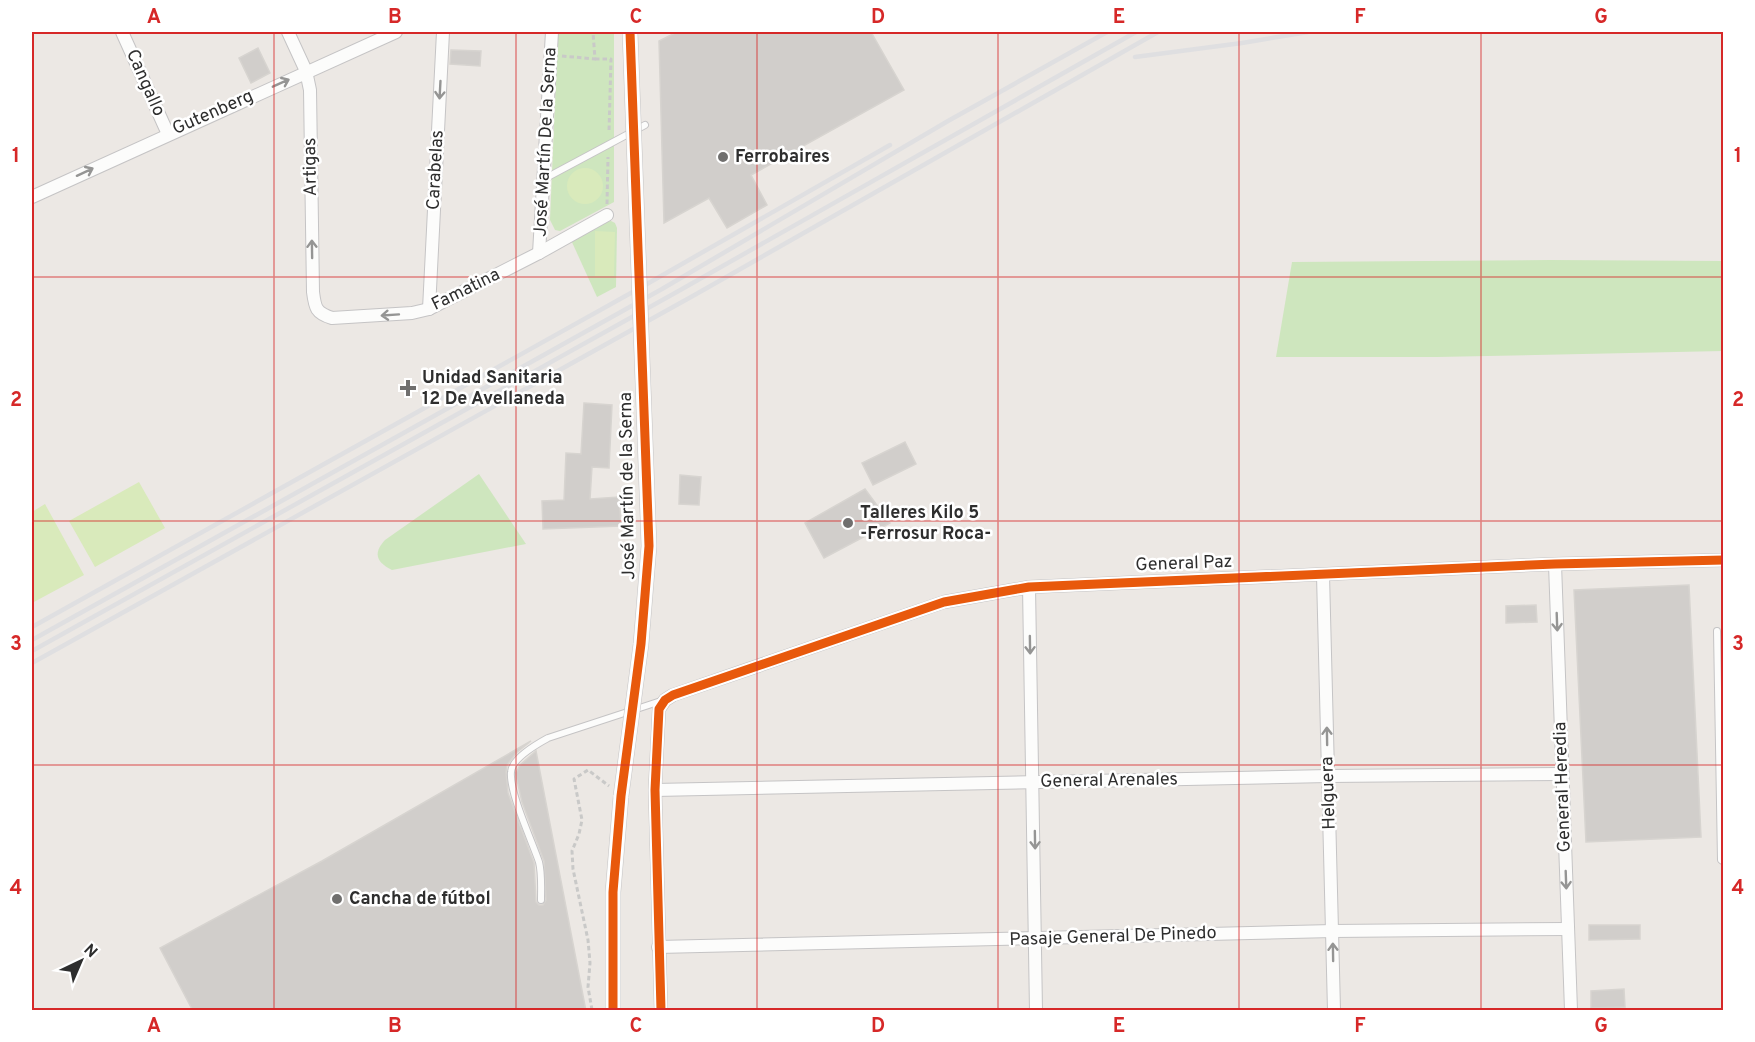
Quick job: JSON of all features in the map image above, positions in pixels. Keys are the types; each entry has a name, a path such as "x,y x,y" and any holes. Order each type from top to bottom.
{"street":[{"name":"Cangallo","path":"122,32 168,134"},
{"name":"Artigas","path":"288,32 306,71 310,90 315,307"},
{"name":"Gutenberg","path":"32,197 396,32"},
{"name":"Carabelas","path":"429,309 443,32"},
{"name":"José Martín De la Serna","path":"539,253 552,32"},
{"name":"José Martín de la Serna","path":"613,1011 613,892 621,796 641,644 649,546 630,32"},
{"name":"Famatina","path":"315,307 322,315 332,318 412,313 429,309 539,253 607,215"},
{"name":"General Paz","path":"665,700 944,602 1029,587 1555,564 1724,560"},
{"name":"General Heredia","path":"1555,564 1571,1011"},
{"name":"Helguera","path":"1323,575 1334,1011"},
{"path":"1029,587 1036,1011"},
{"path":"661,1011 655,790 659,709 665,700"},
{"name":"General Arenales","path":"655,790 1328,776 1563,774"},
{"name":"Pasaje General De Pinedo","path":"658,947 1333,931 1568,929"}],"lane":[{"path":"543,179 645,124"},
{"path":"1717,631 1721,695 1721,860 1724,862"},
{"path":"541,900 540,865 514,791 511,773 513,766 532,747 548,738 665,700"}],"path":[{"path":"593,32 595,59"},
{"path":"551,55 611,59 607,215"},
{"path":"588,770 574,779 582,820 572,851 573,869 588,940 590,963 588,987 592,1011"}],"green space":[{"path":"558,32 614,32 614,202 560,231 555,230 550,220"},
{"path":"585,168 597,174 603,186 597,198 585,204 573,198 567,186 573,174"},
{"path":"611,221 617,228 616,287 597,297 571,240"},
{"path":"595,231 615,232 614,276 595,276"},
{"path":"1723,261 1723,351 1437,357 1276,357 1292,262"},
{"path":"479,474 526,544 392,570 382,564 378,553 385,540"},
{"path":"139,482 165,528 95,567 69,521"},
{"path":"45,504 84,575 32,603 32,512"}],"building":[{"name":"Ferrobaires","path":"677,32 871,32 904,90 751,175 767,205 727,228 709,198 664,223 659,41"},
{"path":"258,48 270,73 251,83 239,58"},
{"path":"451,50 481,51 480,66 450,64"},
{"path":"584,403 612,405 609,468 592,467 590,499 619,497 621,526 543,529 542,501 564,500 566,453 581,454"},
{"name":"Talleres Kilo 5 -Ferrosur Roca-","path":"905,442 916,464 873,485 862,463"},
{"path":"680,475 701,477 699,505 679,504"},
{"name":"Talleres Kilo 5 -Ferrosur Roca-","path":"865,489 890,523 824,558 805,523"},
{"path":"1689,585 1701,837 1586,842 1574,590"},
{"path":"1536,605 1537,622 1506,623 1506,606"},
{"path":"531,741 516,753 507,765 508,793 534,863 536,902 543,905 546,900 544,861 522,802 516,773 520,765 536,751 586,1011 193,1011 160,948 322,861"},
{"path":"1589,925 1640,925 1640,939 1589,940"},
{"path":"1624,989 1625,1007 1591,1008 1591,991"}],"railway":[{"path":"32,640 662,289 948,121 1107,32"},
{"path":"32,651 675,293 1136,32"},
{"path":"32,663 691,297 1158,32"},
{"path":"1135,57 1308,32"},
{"path":"32,627 647,284 890,145"}],"cycle path":[{"path":"613,1010 613,892 621,796 641,644 649,546 630,32"},
{"path":"661,1010 655,790 659,709 665,700 673,695 944,602 1029,587 1555,564 1724,560"}],"place":[{"name":"Ferrobaires","path":"723,157"},
{"name":"Unidad Sanitaria 12 De Avellaneda","path":"408,388"},
{"name":"Talleres Kilo 5 -Ferrosur Roca-","path":"848,523"},
{"name":"Cancha de fútbol","path":"337,899"}]}
